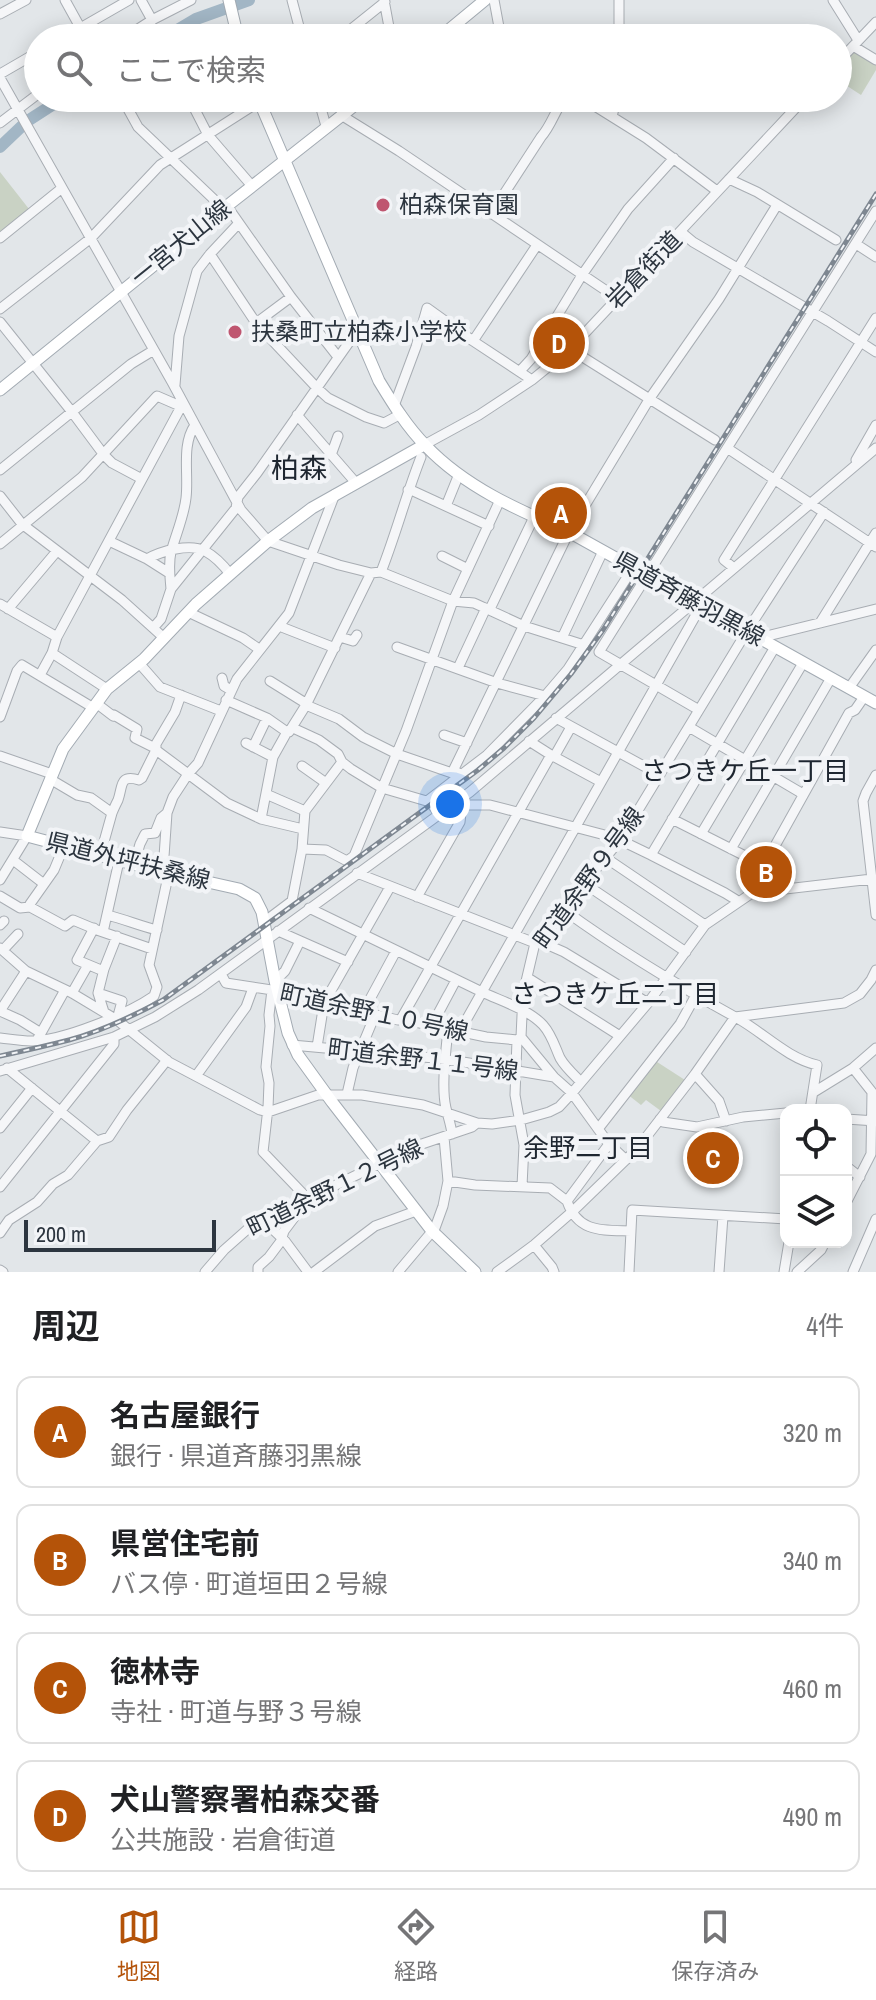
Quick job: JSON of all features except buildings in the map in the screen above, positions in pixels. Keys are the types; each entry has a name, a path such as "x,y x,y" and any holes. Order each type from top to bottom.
{"main road":[{"path":"229,0 235,24"},
{"path":"456,24 485,0"},
{"name":"県道斉藤羽黒線","path":"266,112 379,381 423,451 500,500 569,532 876,703"},
{"name":"一宮犬山線","path":"0,390 345,112"},
{"name":"県道外坪扶桑線","path":"423,451 335,494 268,541 188,612 139,663 107,689 63,749 27,836 248,892 259,902 275,988 292,1045 300,1059 432,1231 475,1272"}],"street":[{"path":"0,14 26,0"},
{"path":"65,0 78,24"},
{"path":"87,24 129,0"},
{"path":"141,0 152,24"},
{"path":"146,24 191,0"},
{"path":"292,0 298,24"},
{"path":"494,0 498,24"},
{"path":"619,0 619,24"},
{"path":"833,0 845,24"},
{"path":"357,24 384,1 388,24"},
{"path":"852,46 876,22"},
{"path":"852,37 876,60"},
{"path":"24,61 0,76 237,503 268,541 339,565 376,572 453,601 474,603 524,626 584,645"},
{"path":"0,123 24,104"},
{"path":"130,112 138,127 226,207 338,357"},
{"path":"196,112 208,135 252,186"},
{"path":"0,309 91,238 160,165 242,112"},
{"path":"322,112 326,126"},
{"path":"491,214 548,130 555,112"},
{"path":"605,112 717,191"},
{"path":"612,116 613,112"},
{"name":"岩倉街道","path":"423,451 532,380 570,349 792,112"},
{"path":"341,115 617,298"},
{"path":"520,371 531,359 582,275 628,209 674,158"},
{"path":"729,179 757,192 836,240"},
{"path":"0,238 62,188"},
{"path":"457,775 467,743 569,532 650,398 719,299 777,205"},
{"path":"699,710 599,652 876,211"},
{"path":"174,387 179,336 197,271 239,223"},
{"path":"681,232 876,352"},
{"path":"856,244 876,257"},
{"path":"473,341 537,245"},
{"path":"210,254 256,323 317,388 328,398 366,417 388,423 398,410 427,308 532,380"},
{"path":"256,323 289,294 297,281"},
{"path":"734,568 724,560 876,318"},
{"path":"0,322 104,455 112,463 142,479"},
{"path":"153,628 161,619 171,589 236,508 238,497 357,331"},
{"path":"570,349 715,440"},
{"path":"0,470 131,364 154,350"},
{"path":"0,544 82,477 157,396 182,405"},
{"path":"40,675 57,637 182,405"},
{"path":"297,415 356,483"},
{"path":"171,589 172,548 186,497 187,447 195,425"},
{"path":"852,466 876,425"},
{"path":"331,455 338,436"},
{"path":"727,448 873,545"},
{"path":"4,1070 114,1037 224,978 267,939 439,814 457,805 618,665 698,604 734,568 876,448"},
{"path":"261,819 273,757 307,705 340,637 391,548 423,451"},
{"path":"446,506 459,474"},
{"path":"408,490 489,526"},
{"path":"0,1038 39,1037 77,1031 134,1009 156,995 156,984 149,965 167,881 163,872 167,813 173,797 198,763 228,695 259,649 289,613 335,494"},
{"path":"0,496 22,524 122,600 163,637"},
{"path":"302,849 326,850 347,861 354,856 397,754 453,601 500,500"},
{"name":"町道余野９号線","path":"522,1186 524,1145 515,1095 516,1071 520,1011 537,942 620,840 747,631 824,512"},
{"path":"458,668 534,517"},
{"path":"820,623 873,545 876,533"},
{"path":"109,541 169,573"},
{"path":"147,559 172,548 202,550 230,574"},
{"path":"57,551 4,607 57,637"},
{"path":"562,638 603,551"},
{"path":"442,556 468,569"},
{"path":"427,801 499,744 545,696 568,669 633,568"},
{"path":"460,1031 656,685 698,604"},
{"path":"759,638 876,609"},
{"path":"188,612 245,633 259,649"},
{"path":"279,626 335,648"},
{"path":"340,637 353,641 357,635"},
{"path":"397,647 497,683 545,696"},
{"path":"651,855 775,647"},
{"path":"849,688 876,650"},
{"path":"52,653 107,689"},
{"path":"139,663 160,687 221,711"},
{"path":"701,834 803,663"},
{"path":"0,717 4,692 22,665 137,729 135,738 155,749 227,803 261,819 303,829"},
{"path":"222,678 228,695 290,730 319,740 338,754 342,762 382,788 430,802 439,814"},
{"path":"731,849 831,678"},
{"path":"270,681 307,705 339,719 363,737 397,754 457,775"},
{"path":"100,856 121,784 125,779 142,778 181,695"},
{"path":"752,893 849,713 864,697"},
{"path":"267,718 250,745 273,757"},
{"path":"556,718 660,775"},
{"path":"401,1019 518,813 571,727"},
{"path":"689,727 803,794"},
{"path":"444,735 467,743"},
{"path":"529,741 601,782"},
{"path":"0,756 51,777 112,813"},
{"path":"264,922 292,901 302,849 305,811 342,762"},
{"path":"302,766 326,783"},
{"path":"876,775 864,796 876,915"},
{"path":"266,794 305,811"},
{"path":"457,805 490,805 620,840 738,901"},
{"path":"417,897 460,822 457,805"},
{"path":"864,813 876,812"},
{"path":"134,864 145,834 155,833 161,818 167,813"},
{"path":"672,819 765,866"},
{"path":"0,832 27,836 0,880"},
{"path":"30,907 54,870 64,846"},
{"path":"606,858 705,925"},
{"path":"104,969 77,960 107,915 119,861"},
{"path":"7,865 44,884"},
{"path":"357,873 514,936 564,952 648,1003"},
{"path":"18,934 2,949 26,971 116,1017 168,1061 260,1110 268,1112 318,1095 347,1094 423,1105 477,1123 492,1124 521,1120 559,1107 648,1003 705,925 738,901 752,893 872,879"},
{"path":"585,884 686,952"},
{"path":"317,1047 324,1003 390,887"},
{"path":"0,896 20,908 30,907 65,926"},
{"path":"309,908 542,1024 554,1039 563,1063 581,1082"},
{"path":"564,910 616,947 735,1017 784,1050 817,1065 811,1104"},
{"path":"107,915 157,930"},
{"path":"60,936 65,926 73,920 152,949"},
{"path":"278,931 348,962"},
{"path":"104,1012 98,993 117,936"},
{"path":"258,1272 258,1267 269,1257 308,1199 263,1152 262,1145 268,1112 266,1067 269,1015 275,988 300,941"},
{"path":"363,1012 396,951"},
{"path":"39,1037 88,965"},
{"path":"735,1017 844,1003 866,988 876,970"},
{"path":"26,971 0,1011 20,1020 39,1037"},
{"name":"町道余野１０号線","path":"224,978 253,988 275,988 375,1015 486,1037 519,1038"},
{"path":"528,978 620,1036"},
{"path":"432,1025 456,980"},
{"path":"196,1076 246,1007 253,988"},
{"path":"98,993 122,1001 116,1017"},
{"path":"598,1129 680,1024 696,995"},
{"path":"347,1094 359,1051 375,1015"},
{"path":"497,1272 534,1245 626,1160 695,1074 735,1017"},
{"path":"398,1272 432,1231 443,1206 448,1181 445,1059 448,1029"},
{"path":"0,1187 114,1044 114,1037"},
{"path":"519,1038 572,1093 609,1144 626,1160"},
{"name":"町道余野１１号線","path":"292,1045 445,1059 554,1077"},
{"path":"814,1092 853,1068 876,1048"},
{"path":"0,1233 9,1220 37,1202 53,1184 68,1175 97,1141 109,1137 168,1061"},
{"path":"852,1192 871,1154 874,1120 872,1092 853,1068"},
{"path":"4,1070 32,1088 97,1141"},
{"path":"695,1074 719,1101 726,1121"},
{"path":"0,1128 32,1088"},
{"path":"660,1119 697,1127 780,1114"},
{"path":"852,1119 874,1120"},
{"name":"町道余野１２号線","path":"208,1271 241,1233 263,1220 416,1146 477,1123"},
{"path":"567,1201 609,1144"},
{"path":"852,1171 860,1177"},
{"path":"448,1181 550,1188 567,1201 582,1223 593,1229 631,1231"},
{"path":"629,1272 632,1210 780,1219"},
{"path":"263,1220 311,1272 375,1226 416,1211"},
{"path":"719,1272 723,1216"},
{"path":"853,1272 876,1219"},
{"path":"865,1240 876,1246"},
{"path":"534,1245 554,1272"},
{"path":"784,1272 788,1248"},
{"path":"797,1272 822,1248"}],"green space":[{"path":"854,50 876,62 876,70 861,95 852,89"},
{"path":"0,172 29,209 0,232"},
{"path":"654,1060 685,1080 661,1111 646,1100 641,1105 627,1094"}],"waterway":[{"path":"188,24 249,0"},
{"path":"29,120 41,112"},
{"path":"0,147 22,126"}],"railway":[{"path":"0,1056 93,1032 163,1000 504,748 571,674 603,630 876,194"}],"place":[{"name":"柏森保育園","path":"383,205"},
{"name":"扶桑町立柏森小学校","path":"235,332"},
{"name":"犬山警察署柏森交番","path":"559,343"},
{"name":"名古屋銀行","path":"561,513"},
{"name":"県営住宅前","path":"766,872"},
{"name":"徳林寺","path":"713,1158"}],"district":[{"name":"柏森","path":"299,468"},
{"name":"さつきケ丘一丁目","path":"745,771"},
{"name":"さつきケ丘二丁目","path":"615,994"},
{"name":"余野二丁目","path":"588,1148"}]}
